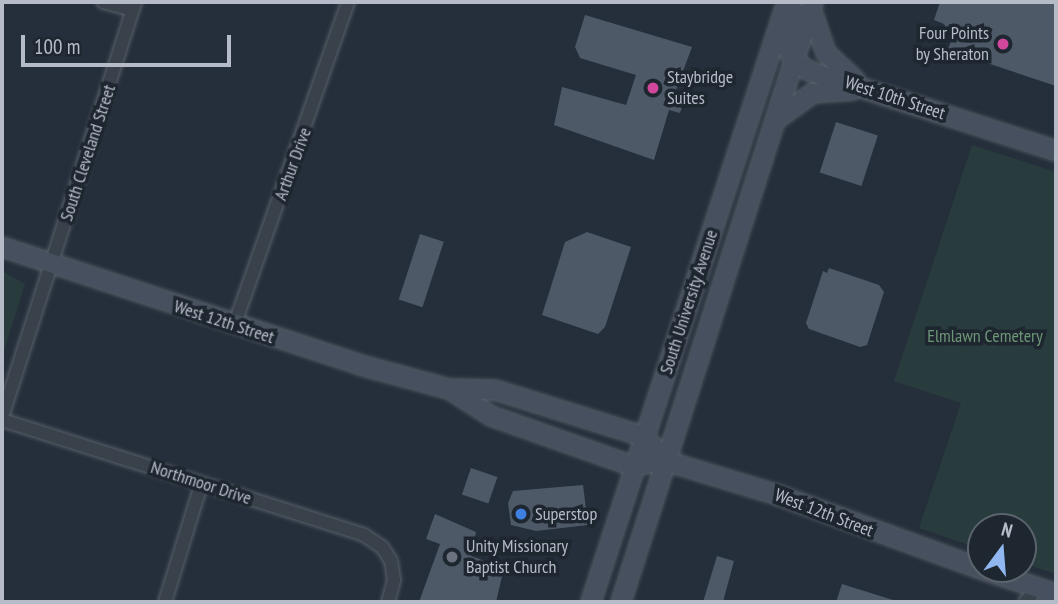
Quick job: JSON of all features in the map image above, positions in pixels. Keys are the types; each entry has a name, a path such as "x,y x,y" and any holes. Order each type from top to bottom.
{"main road":[{"name":"South University Avenue","path":"592,602 632,466 644,437 786,2"},
{"name":"South University Avenue","path":"621,602 794,61 807,3"},
{"path":"807,3 826,53 870,90"},
{"name":"West 10th Street","path":"794,61 870,90 1056,151"},
{"path":"775,121 813,93 870,90"},
{"name":"West 12th Street","path":"2,247 234,326 449,389 495,390 644,437 666,460 967,564"},
{"name":"West 12th Street","path":"449,389 491,416 632,466 666,460"},
{"name":"West 12th Street","path":"1021,583 1056,594"}],"street":[{"path":"103,2 133,6"},
{"name":"Arthur Drive","path":"234,326 348,2"},
{"name":"South Cleveland Street","path":"2,419 133,6"},
{"name":"Northmoor Drive","path":"2,419 201,485 364,535 382,547 391,561 394,580 388,602"},
{"path":"165,602 201,485"},
{"path":"1025,602 1038,589"}],"green space":[{"name":"Elmlawn Cemetery","path":"972,145 1056,172 1056,574 1037,568 1037,513 967,513 967,544 919,528 961,403 894,381"},
{"path":"2,271 25,284 2,357"}],"building":[{"name":"Four Points by Sheraton","path":"940,2 1056,2 1056,86 948,50 952,38 944,24 934,20"},
{"name":"Staybridge Suites","path":"585,15 692,47 673,98 684,101 680,113 669,110 654,160 554,125 562,87 626,105 636,75 580,58 575,47"},
{"path":"836,122 878,136 861,186 820,172"},
{"path":"587,232 631,247 605,327 598,334 542,315 565,242"},
{"path":"420,234 444,242 422,307 399,300"},
{"path":"829,268 879,285 884,292 867,345 860,347 809,329 806,323 823,271 827,273"},
{"path":"471,468 497,477 488,504 462,494"},
{"path":"583,485 588,525 536,531 511,525 508,503 513,491"},
{"name":"Unity Missionary Baptist Church","path":"435,514 476,532 471,556 504,568 496,602 419,602 440,544 426,539"},
{"path":"717,556 734,561 723,602 703,602"},
{"path":"842,584 893,600 893,602 836,602"}],"place":[{"name":"Four Points by Sheraton","path":"1003,44"},
{"name":"Staybridge Suites","path":"653,88"},
{"name":"Superstop","path":"521,514"},
{"name":"Unity Missionary Baptist Church","path":"452,557"}]}
